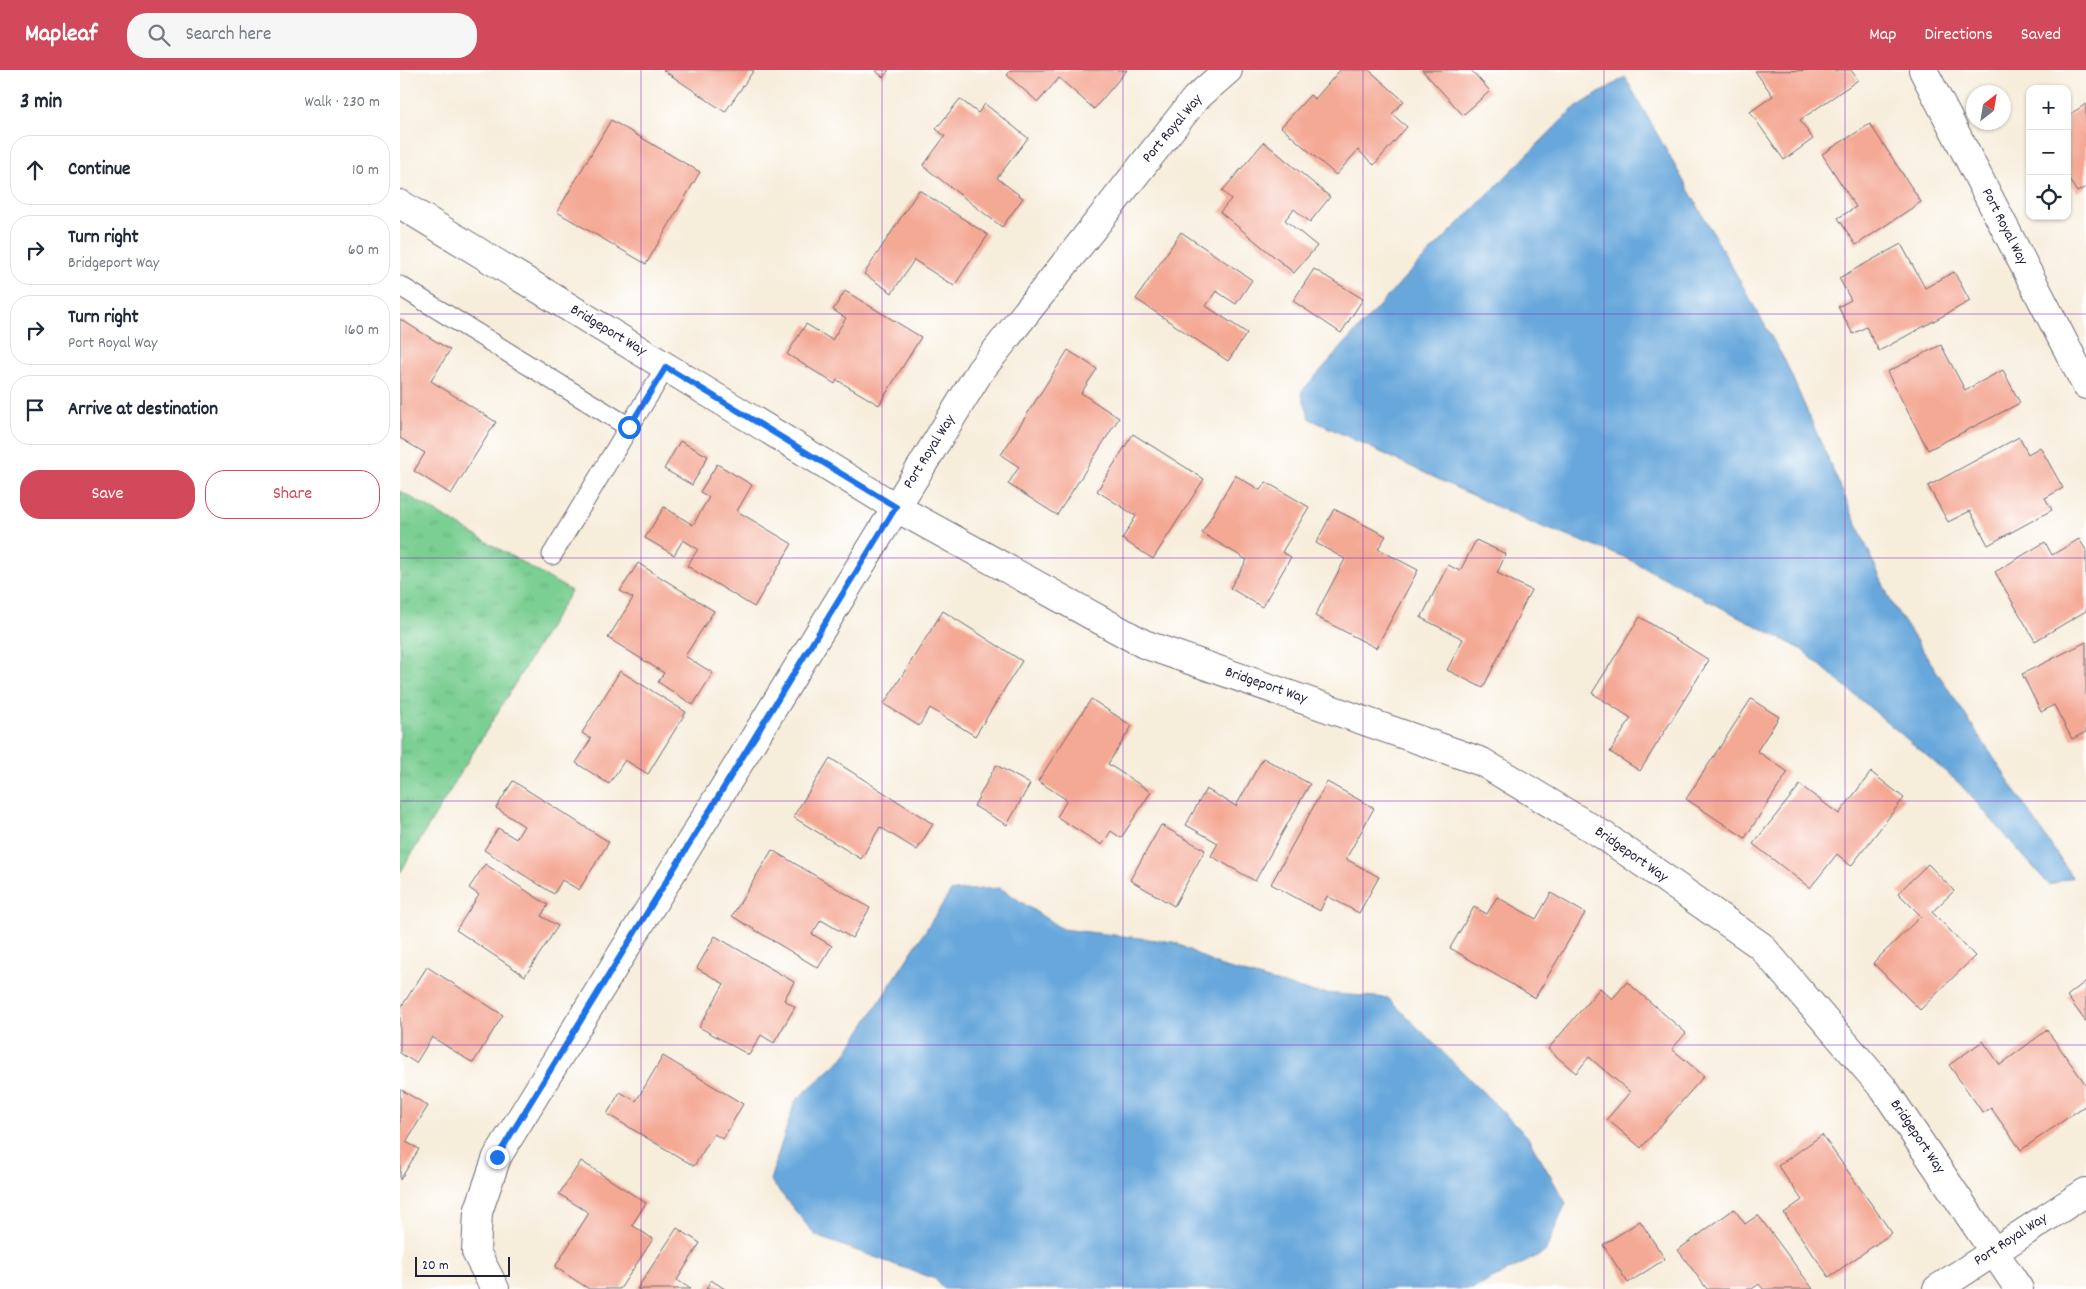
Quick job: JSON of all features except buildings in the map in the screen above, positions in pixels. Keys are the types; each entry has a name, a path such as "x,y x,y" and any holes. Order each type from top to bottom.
{"street":[{"name":"Port Royal Way","path":"495,1289 476,1252 478,1212 497,1157 980,371 1195,100 1228,70"},
{"name":"Port Royal Way","path":"1923,70 2086,385"},
{"name":"Bridgeport Way","path":"400,204 896,507 1144,644 1482,762 1603,835 1761,946 1884,1089 2019,1289"},
{"name":"Port Royal Way","path":"1936,1289 2086,1192"}],"lane":[{"path":"400,286 629,427"},
{"path":"552,555 666,367"}],"green space":[{"path":"400,491 571,591 400,873"}],"water":[{"path":"1625,77 1785,361 1891,602 2072,877 2049,885 1960,784 1801,649 1624,557 1529,522 1310,419 1301,392 1409,273 1572,110"},
{"path":"1000,888 1062,929 1174,942 1222,967 1312,992 1388,998 1527,1136 1566,1203 1545,1252 1473,1289 944,1289 935,1279 816,1236 770,1180 795,1101 843,1058 951,891"}],"route":[{"path":"497,1157 896,507 666,367 629,427"}]}
